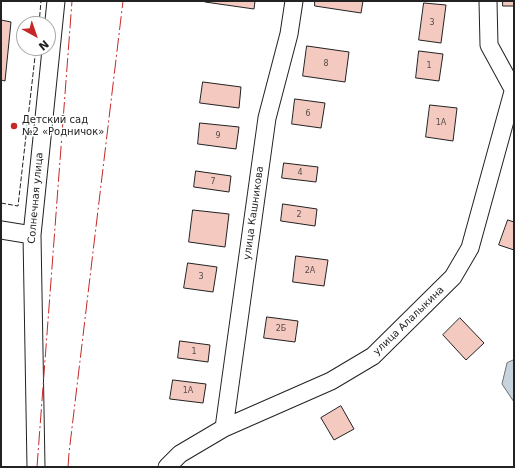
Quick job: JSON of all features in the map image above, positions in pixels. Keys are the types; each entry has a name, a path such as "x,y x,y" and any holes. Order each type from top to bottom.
{"street":[{"name":"Солнечная улица","path":"36,467 32,235 56,1"},
{"name":"улица Кашникова","path":"224,428 267,118 289,34 294,1"},
{"path":"488,1 489,45 514,88"},
{"name":"улица Алалыкина","path":"167,467 180,454 224,428 331,381 373,356 453,277 470,248 514,88"},
{"path":"1,230 32,235"}],"shaded area":[{"path":"514,360 514,402 502,384 507,363"}],"building":[{"path":"205,1 255,1 254,9"},
{"path":"315,1 363,1 361,13 315,6"},
{"path":"503,1 514,1 514,6 503,6"},
{"path":"424,3 446,5 441,43 419,40"},
{"path":"1,20 11,22 5,81 1,80"},
{"path":"307,46 349,52 345,82 303,76"},
{"path":"419,51 443,54 439,81 416,78"},
{"path":"203,82 241,87 239,108 200,103"},
{"path":"295,99 325,103 321,128 292,124"},
{"path":"430,105 457,108 453,141 426,137"},
{"path":"200,123 239,127 236,149 198,144"},
{"path":"284,163 318,167 316,182 282,178"},
{"path":"196,171 231,176 229,192 194,187"},
{"path":"283,204 317,209 315,226 281,221"},
{"path":"193,210 229,214 225,247 189,242"},
{"path":"508,220 514,222 514,250 499,245"},
{"path":"296,256 328,260 324,286 293,282"},
{"path":"188,263 217,267 213,292 184,288"},
{"path":"267,317 298,321 295,342 264,338"},
{"path":"460,318 484,343 466,360 443,335"},
{"path":"180,341 210,345 208,362 178,358"},
{"path":"173,380 206,384 203,403 170,399"},
{"path":"341,406 354,429 334,440 321,418"}],"fence":[{"path":"40,16 41,1"},
{"path":"1,203 18,206 35,56"}],"power":[{"path":"37,467 72,1"},
{"path":"68,467 123,1"}],"place":[{"name":"Детский сад №2 «Родничок»","path":"14,126"}]}
